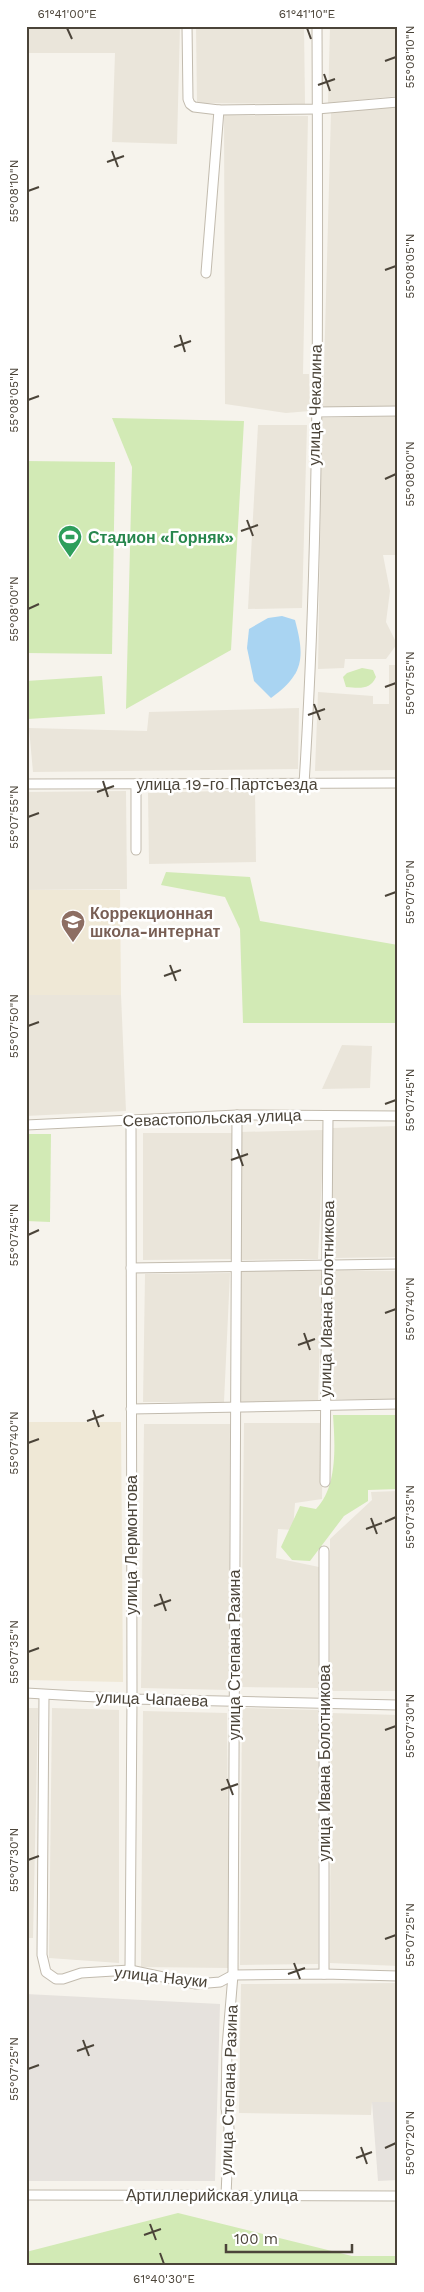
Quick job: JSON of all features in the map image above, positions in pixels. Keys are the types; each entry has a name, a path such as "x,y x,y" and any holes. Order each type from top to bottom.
{"street":[{"path":"188,26 188,99 194,107 219,110 317,109 398,102"},
{"name":"улица Чекалина","path":"304,784 312,666 316,412 317,26"},
{"path":"206,273 219,110"},
{"path":"316,412 398,411"},
{"name":"улица 19-го Партсъезда","path":"26,784 398,783"},
{"path":"136,784 136,850"},
{"name":"Севастопольская улица","path":"26,1125 237,1115 398,1116"},
{"name":"улица Степана Разина","path":"226,2195 229,2128 226,2108 227,2047 233,1975 237,1115"},
{"name":"улица Ивана Болотникова","path":"325,1482 328,1116"},
{"name":"улица Лермонтова","path":"130,1970 132,1699 131,1120"},
{"path":"131,1268 398,1264"},
{"path":"131,1409 398,1404"},
{"name":"улица Ивана Болотникова","path":"324,1551 324,1974"},
{"name":"улица Чапаева","path":"26,1693 132,1699 398,1705"},
{"name":"улица Науки","path":"44,1694 42,1955 46,1972 51,1978 63,1980 81,1973 130,1970 196,1984 220,1982 233,1975 324,1974 398,1976"},
{"name":"Артиллерийская улица","path":"26,2195 398,2196"}],"shaded area":[{"path":"26,26 180,26 177,144 112,142 115,53 26,53"},
{"path":"196,26 304,26 305,104 197,103"},
{"path":"330,26 398,26 398,96 328,103"},
{"path":"398,107 398,407 323,407 331,112"},
{"path":"224,115 308,116 303,374 309,374 310,411 286,413 225,404"},
{"path":"398,416 398,555 383,555 390,591 386,622 397,644 386,659 345,659 344,668 318,669 322,418"},
{"path":"258,425 307,425 302,608 248,609"},
{"path":"389,665 398,665 398,770 315,771 318,692 373,696 373,704 389,704"},
{"path":"299,708 298,769 33,772 29,728 147,731 149,712"},
{"path":"255,790 256,862 149,864 148,793"},
{"path":"126,791 127,889 26,890 26,792"},
{"name":"Коррекционная школа-интернат","path":"26,890 120,890 121,995 26,995"},
{"path":"26,995 121,995 126,1111 26,1116"},
{"path":"342,1045 372,1046 370,1088 322,1089"},
{"path":"398,1126 398,1257 331,1258 333,1128"},
{"path":"324,1130 318,1259 240,1260 240,1132"},
{"path":"143,1133 232,1133 231,1259 143,1260"},
{"path":"332,1270 398,1271 398,1400 330,1399"},
{"path":"240,1271 322,1271 318,1401 240,1402"},
{"path":"230,1273 224,1402 143,1402 145,1274"},
{"path":"26,1422 121,1422 123,1682 26,1680"},
{"path":"244,1423 323,1423 322,1499 295,1503 293,1530 278,1529 276,1558 319,1567 318,1688 241,1687"},
{"path":"144,1424 230,1424 229,1690 141,1688"},
{"path":"398,1491 398,1691 330,1691 330,1539 372,1500 371,1492"},
{"path":"26,1708 38,1708 33,1938 26,1938"},
{"path":"52,1708 119,1710 119,1963 49,1958"},
{"path":"242,1708 318,1710 318,1964 240,1965"},
{"path":"143,1711 227,1713 229,1968 141,1967"},
{"path":"331,1713 398,1715 398,1966 330,1963"},
{"path":"398,1983 398,2102 372,2102 371,2115 239,2113 241,1984"},
{"path":"26,1994 220,2004 215,2181 26,2181"},
{"path":"372,2102 398,2102 398,2180 378,2181"}],"green space":[{"path":"112,418 244,421 231,650 126,709 132,467"},
{"name":"Стадион «Горняк»","path":"26,461 115,462 112,654 26,653"},
{"path":"362,668 373,670 376,677 374,681 364,687 346,687 343,677 347,673"},
{"path":"102,676 105,714 28,719 26,681"},
{"path":"166,872 250,877 260,921 398,945 398,1023 243,1023 240,929 225,897 161,885"},
{"path":"26,1134 51,1134 50,1222 26,1221"},
{"path":"333,1415 398,1415 398,1489 368,1490 368,1501 344,1516 310,1561 292,1560 281,1547 300,1506 316,1509 323,1500 332,1477 334,1465"},
{"path":"178,2213 352,2256 398,2256 398,2266 26,2266 26,2252"}],"water":[{"path":"282,616 295,620 301,655 296,673 271,698 254,681 247,648 249,629 268,618"}],"place":[{"name":"Стадион «Горняк»","path":"70,558"},
{"name":"Коррекционная школа-интернат","path":"73,943"}]}
